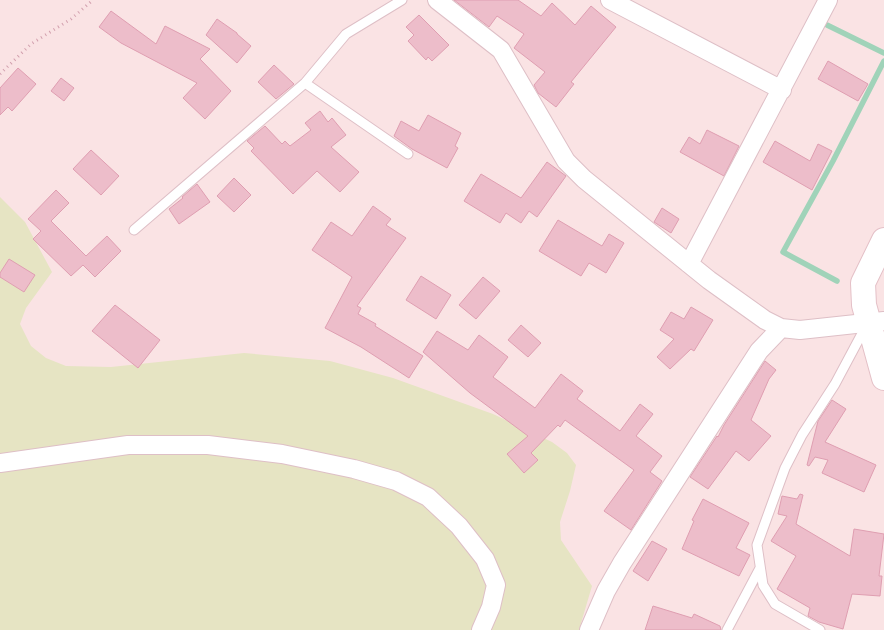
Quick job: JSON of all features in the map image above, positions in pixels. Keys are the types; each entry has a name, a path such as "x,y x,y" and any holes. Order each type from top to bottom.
{"street":[{"path":"436,0 501,50 566,161 584,179 689,264 765,320 781,328 800,330 876,321"},
{"path":"610,0 782,90"},
{"path":"689,264 828,0"},
{"path":"884,240 863,283 864,305 876,321 884,378"},
{"path":"589,630 606,591 622,563 759,351 781,328"},
{"path":"0,463 128,445 208,445 282,454 354,468 396,481 428,497 459,526 486,559 496,585 491,607 481,630"}],"lane":[{"path":"134,230 305,83 346,34 402,0"},
{"path":"305,83 408,154"},
{"path":"820,630 775,604 763,585 757,545 785,468 802,435 876,321"},
{"path":"727,630 760,568"}],"path":[{"path":"0,74 31,44 71,19 94,0"}],"shaded area":[{"path":"0,197 25,222 52,272 26,308 20,324 31,346 46,358 66,366 111,367 244,353 330,361 393,378 493,414 552,442 567,453 576,465 560,522 561,540 592,586 579,630 0,630"}],"building":[{"path":"454,0 518,0 541,16 552,3 575,25 591,6 616,27 571,82 574,84 556,107 538,93 534,85 545,72 514,48 524,34 497,16 489,27"},
{"path":"111,11 156,44 165,26 210,49 200,59 231,91 205,119 183,98 197,83 121,43 99,27"},
{"path":"419,15 449,45 432,61 428,57 426,60 408,41 414,35 406,27"},
{"path":"217,19 251,46 237,63 206,35"},
{"path":"828,61 868,84 858,101 818,79"},
{"path":"274,65 294,84 276,99 258,82"},
{"path":"18,68 36,84 12,111 8,107 0,115 0,88"},
{"path":"61,78 74,88 64,101 51,91"},
{"path":"320,111 328,122 332,118 346,135 331,147 359,172 340,192 317,171 293,194 251,151 254,148 247,141 265,126 282,144 285,141 290,146 311,130 305,123"},
{"path":"428,115 461,133 455,146 458,148 447,168 412,149 394,136 401,121 419,131"},
{"path":"707,130 739,146 724,176 680,152 689,137 700,144"},
{"path":"775,141 810,161 818,144 832,151 812,190 763,162"},
{"path":"91,150 119,176 101,195 73,169"},
{"path":"547,162 566,176 537,217 529,211 521,223 506,213 500,223 464,201 481,174 521,198"},
{"path":"234,178 251,195 234,212 217,196"},
{"path":"197,184 210,202 179,224 169,209"},
{"path":"56,190 69,203 51,221 86,256 107,236 121,251 95,277 83,265 71,276 33,239 41,231 28,219"},
{"path":"373,206 391,219 386,225 406,238 357,306 361,308 358,314 423,356 409,378 361,347 325,328 352,277 312,250 331,222 352,236"},
{"path":"662,208 679,219 671,233 654,222"},
{"path":"558,220 602,246 609,234 624,243 606,273 589,263 581,276 539,251"},
{"path":"9,259 35,275 24,292 0,277 0,273"},
{"path":"421,276 451,295 436,319 406,300"},
{"path":"483,277 500,291 476,319 459,305"},
{"path":"115,305 160,340 138,368 92,331"},
{"path":"691,307 713,320 694,351 691,349 670,369 657,357 674,339 660,330 671,312 684,319"},
{"path":"521,325 541,343 528,357 508,340"},
{"path":"437,331 468,350 479,335 508,357 493,377 535,408 561,374 583,391 577,399 620,431 640,404 653,414 636,436 662,456 650,472 662,481 631,530 604,511 634,470 565,420 560,427 558,425 531,453 538,460 524,473 507,454 528,436 470,393 423,352"},
{"path":"765,361 776,370 769,379 751,420 771,436 749,461 736,451 708,489 690,477 718,437"},
{"path":"832,400 846,409 825,442 876,465 864,492 822,473 828,460 815,457 809,466 807,465 818,421"},
{"path":"800,494 803,495 796,524 850,556 854,529 884,534 879,576 882,576 880,596 852,594 843,629 819,622 808,616 810,608 777,589 796,556 771,541 787,516 778,514 782,496 797,499"},
{"path":"703,499 749,523 736,548 750,555 739,576 682,549 694,521 692,520"},
{"path":"652,541 667,549 648,581 633,571"},
{"path":"653,606 692,618 694,614 720,626 721,630 645,630"}],"waterway":[{"path":"827,25 884,53"},
{"path":"837,281 783,252 833,161 884,61"}]}
